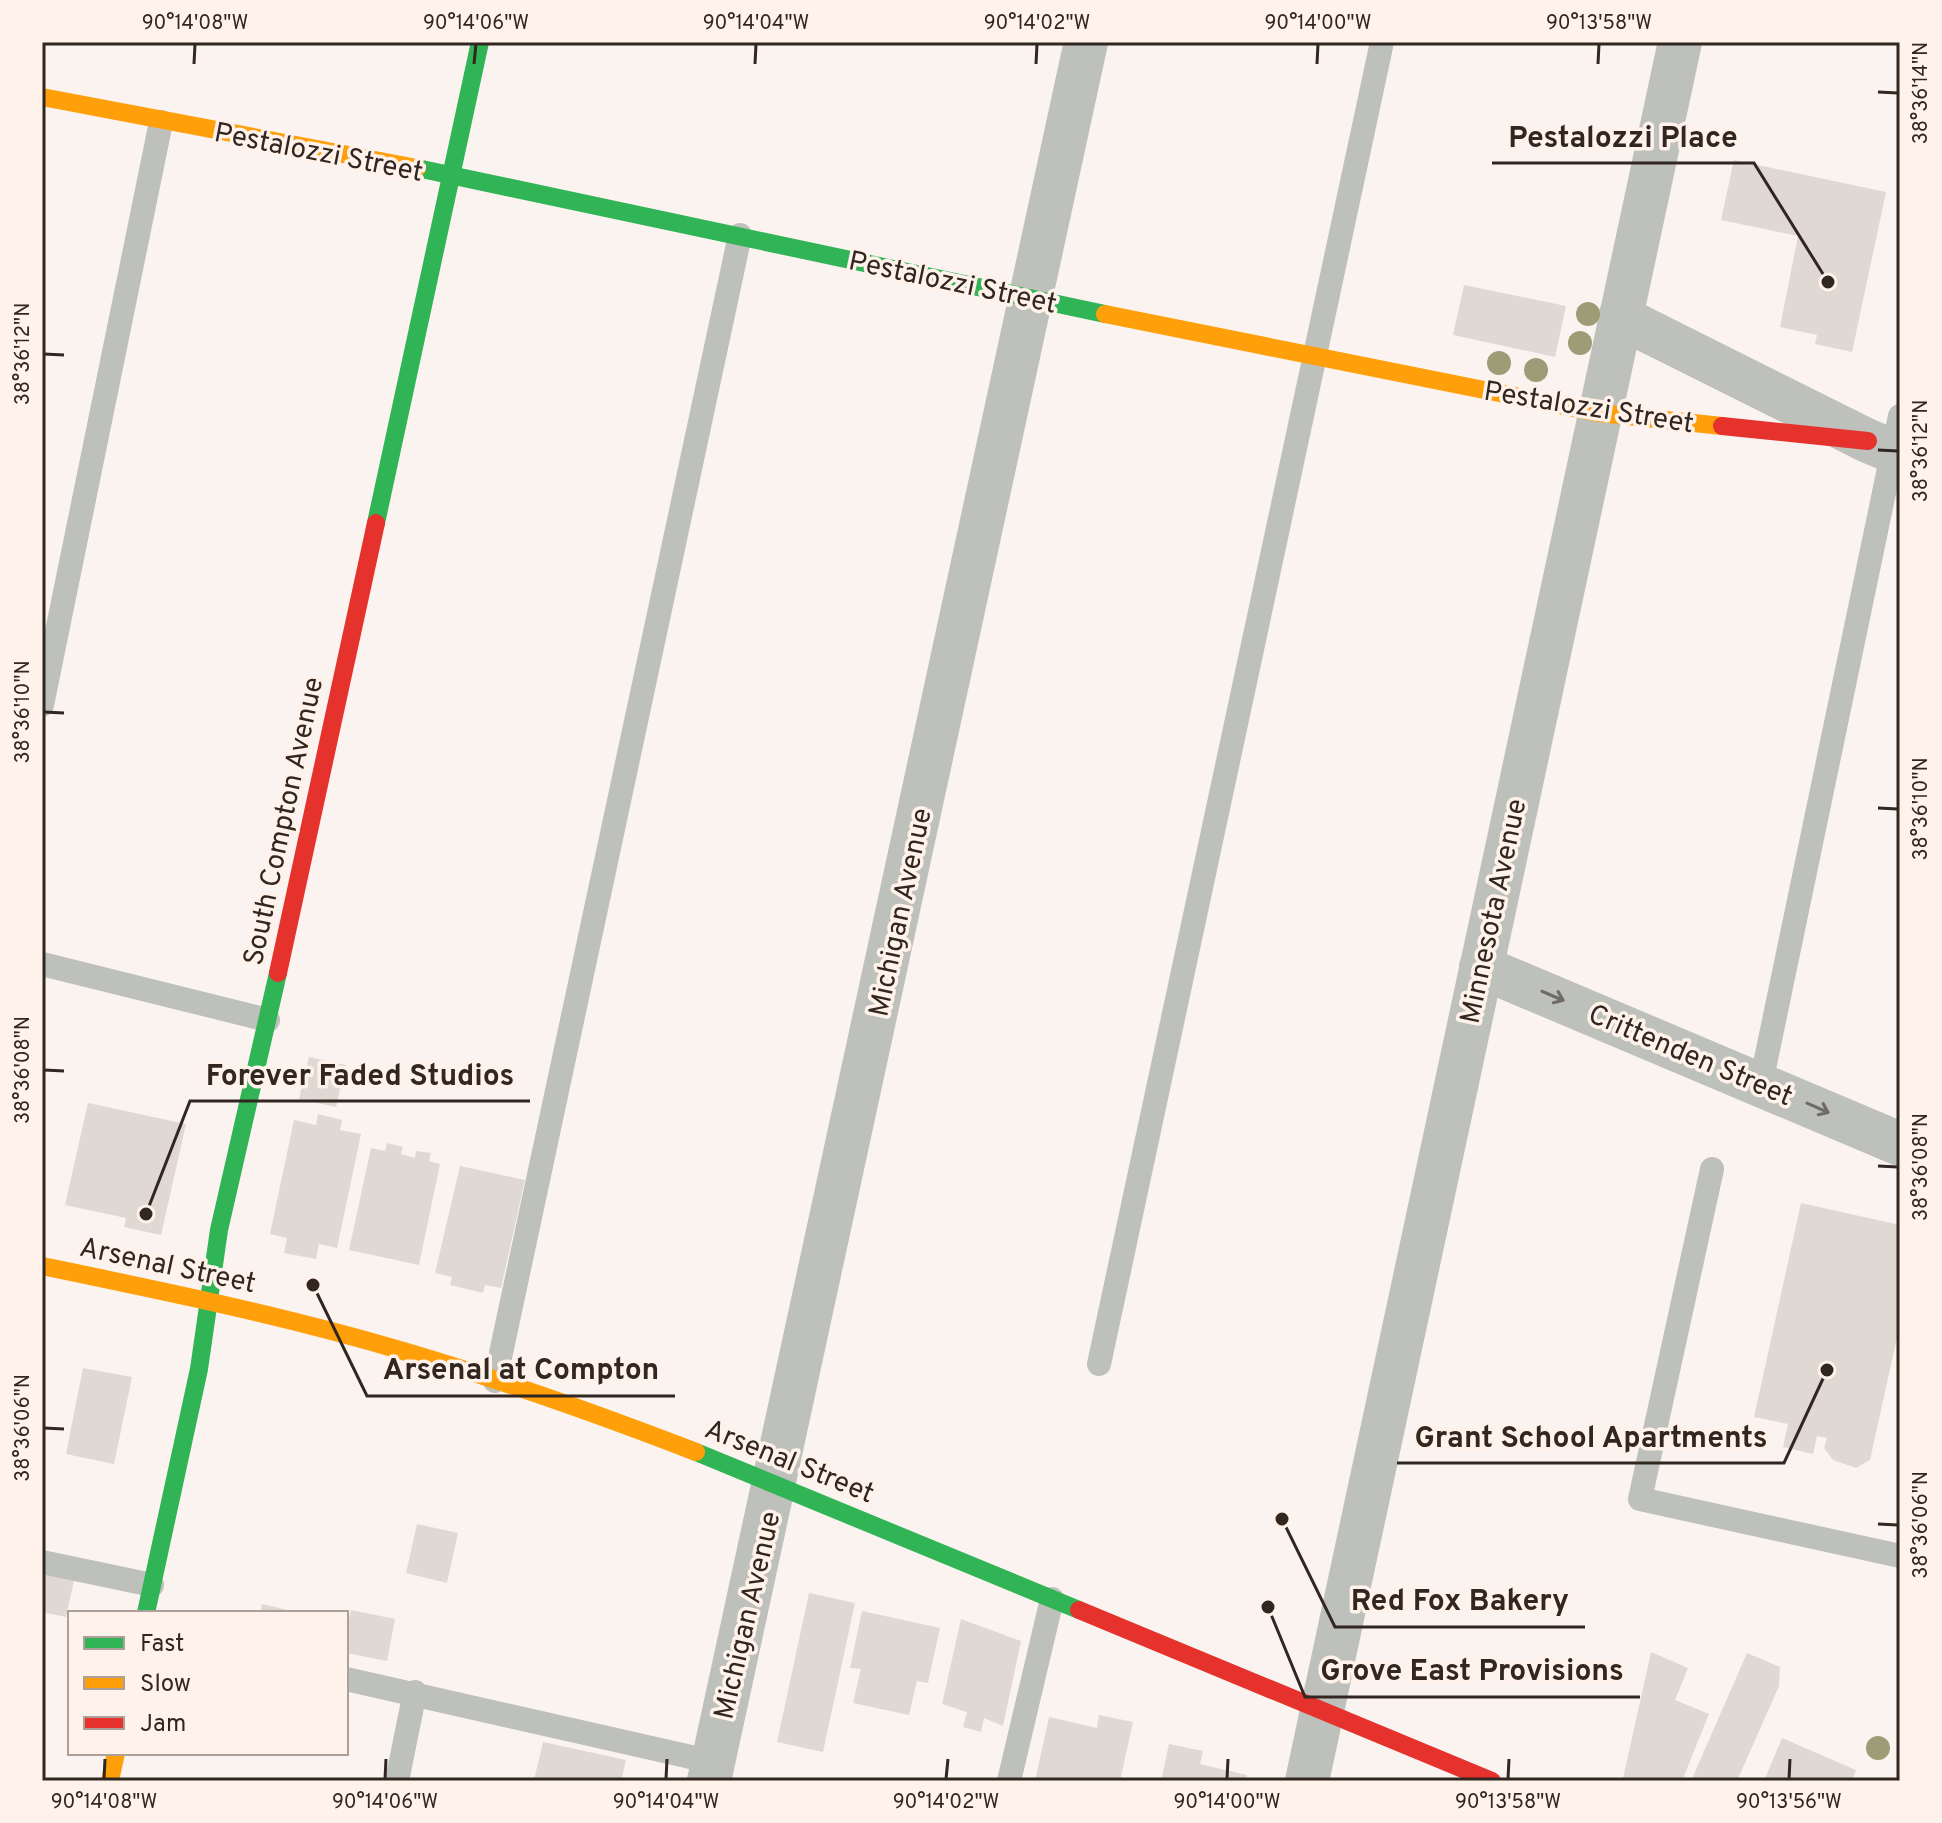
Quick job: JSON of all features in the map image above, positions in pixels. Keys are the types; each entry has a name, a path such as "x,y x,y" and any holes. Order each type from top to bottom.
{"main road":[{"name":"South Compton Avenue","path":"146,1611 199,1369 219,1230 268,1020 480,42"},
{"name":"Pestalozzi Street","path":"42,97 451,175 1033,299 1599,413 1890,441"},
{"name":"Arsenal Street","path":"42,1266 208,1301 405,1352 495,1381 775,1482 1492,1781"},
{"path":"110,1781 116,1755"}],"street":[{"name":"Michigan Avenue","path":"711,1771 1033,299 1086,42"},
{"name":"Minnesota Avenue","path":"1307,1781 1680,42"},
{"path":"1620,317 1890,441"},
{"name":"Crittenden Street","path":"1481,967 1900,1144"}],"lane":[{"path":"1099,1364 1382,42"},
{"path":"42,705 161,122"},
{"path":"495,1381 740,235"},
{"path":"1761,1083 1890,441"},
{"path":"42,964 268,1020"},
{"path":"1712,1169 1640,1499 1900,1556"},
{"path":"42,1562 152,1585"},
{"path":"1009,1781 1052,1599"},
{"path":"348,1679 415,1692 711,1771"},
{"path":"397,1781 415,1692"}],"building":[{"path":"1734,160 1886,192 1852,352 1815,344 1817,335 1780,327 1798,236 1721,220"},
{"path":"1464,285 1566,306 1555,357 1453,335"},
{"path":"309,1057 346,1065 336,1107 299,1099"},
{"path":"88,1103 186,1124 161,1235 124,1227 126,1218 65,1205"},
{"path":"318,1114 342,1120 340,1130 361,1134 337,1248 319,1244 316,1259 284,1253 287,1238 270,1234 294,1120 316,1125"},
{"path":"387,1143 403,1147 401,1154 415,1158 416,1151 431,1153 429,1161 440,1164 419,1265 349,1250 371,1148 385,1151"},
{"path":"460,1166 525,1180 501,1288 485,1285 483,1293 450,1285 452,1277 435,1273"},
{"path":"1801,1203 1900,1225 1900,1324 1870,1460 1856,1468 1833,1460 1824,1448 1827,1438 1817,1436 1813,1454 1783,1447 1788,1424 1754,1417"},
{"path":"83,1368 132,1377 114,1464 66,1454"},
{"path":"417,1524 458,1533 447,1583 406,1573"},
{"path":"42,1573 74,1580 66,1617 42,1612"},
{"path":"809,1593 855,1603 823,1752 777,1742"},
{"path":"262,1604 292,1611 260,1611"},
{"path":"351,1610 395,1619 387,1661 348,1653"},
{"path":"862,1611 940,1628 928,1683 917,1681 909,1715 853,1703 861,1669 850,1668"},
{"path":"961,1619 1021,1641 1003,1726 984,1718 981,1732 963,1727 967,1712 942,1704"},
{"path":"1651,1652 1688,1668 1675,1700 1709,1714 1682,1781 1632,1781 1623,1778"},
{"path":"1747,1653 1780,1667 1779,1686 1737,1781 1691,1781"},
{"path":"1099,1715 1133,1722 1120,1781 1035,1781 1049,1717 1097,1728"},
{"path":"1782,1738 1856,1770 1852,1781 1764,1781"},
{"path":"543,1742 626,1760 621,1781 534,1780"},
{"path":"1169,1744 1203,1751 1200,1764 1247,1775 1246,1781 1161,1781"}],"traffic: fast":[{"path":"376,523 480,42"},
{"path":"417,168 1105,314"},
{"path":"146,1611 199,1369 219,1230 278,973"},
{"path":"696,1452 1079,1610"}],"traffic: slow":[{"path":"42,97 417,168"},
{"path":"1105,314 1599,413 1722,426"},
{"path":"42,1266 359,1338 514,1386 696,1452"},
{"path":"110,1781 116,1755"}],"traffic: jam":[{"path":"1722,426 1868,441"},
{"path":"278,973 376,523"},
{"path":"1079,1610 1492,1781"}],"place":[{"name":"Pestalozzi Place","path":"1828,282"},
{"name":"Forever Faded Studios","path":"146,1214"},
{"name":"Arsenal at Compton","path":"313,1285"},
{"name":"Grant School Apartments","path":"1827,1370"},
{"name":"Red Fox Bakery","path":"1282,1519"},
{"name":"Grove East Provisions","path":"1268,1607"}]}
